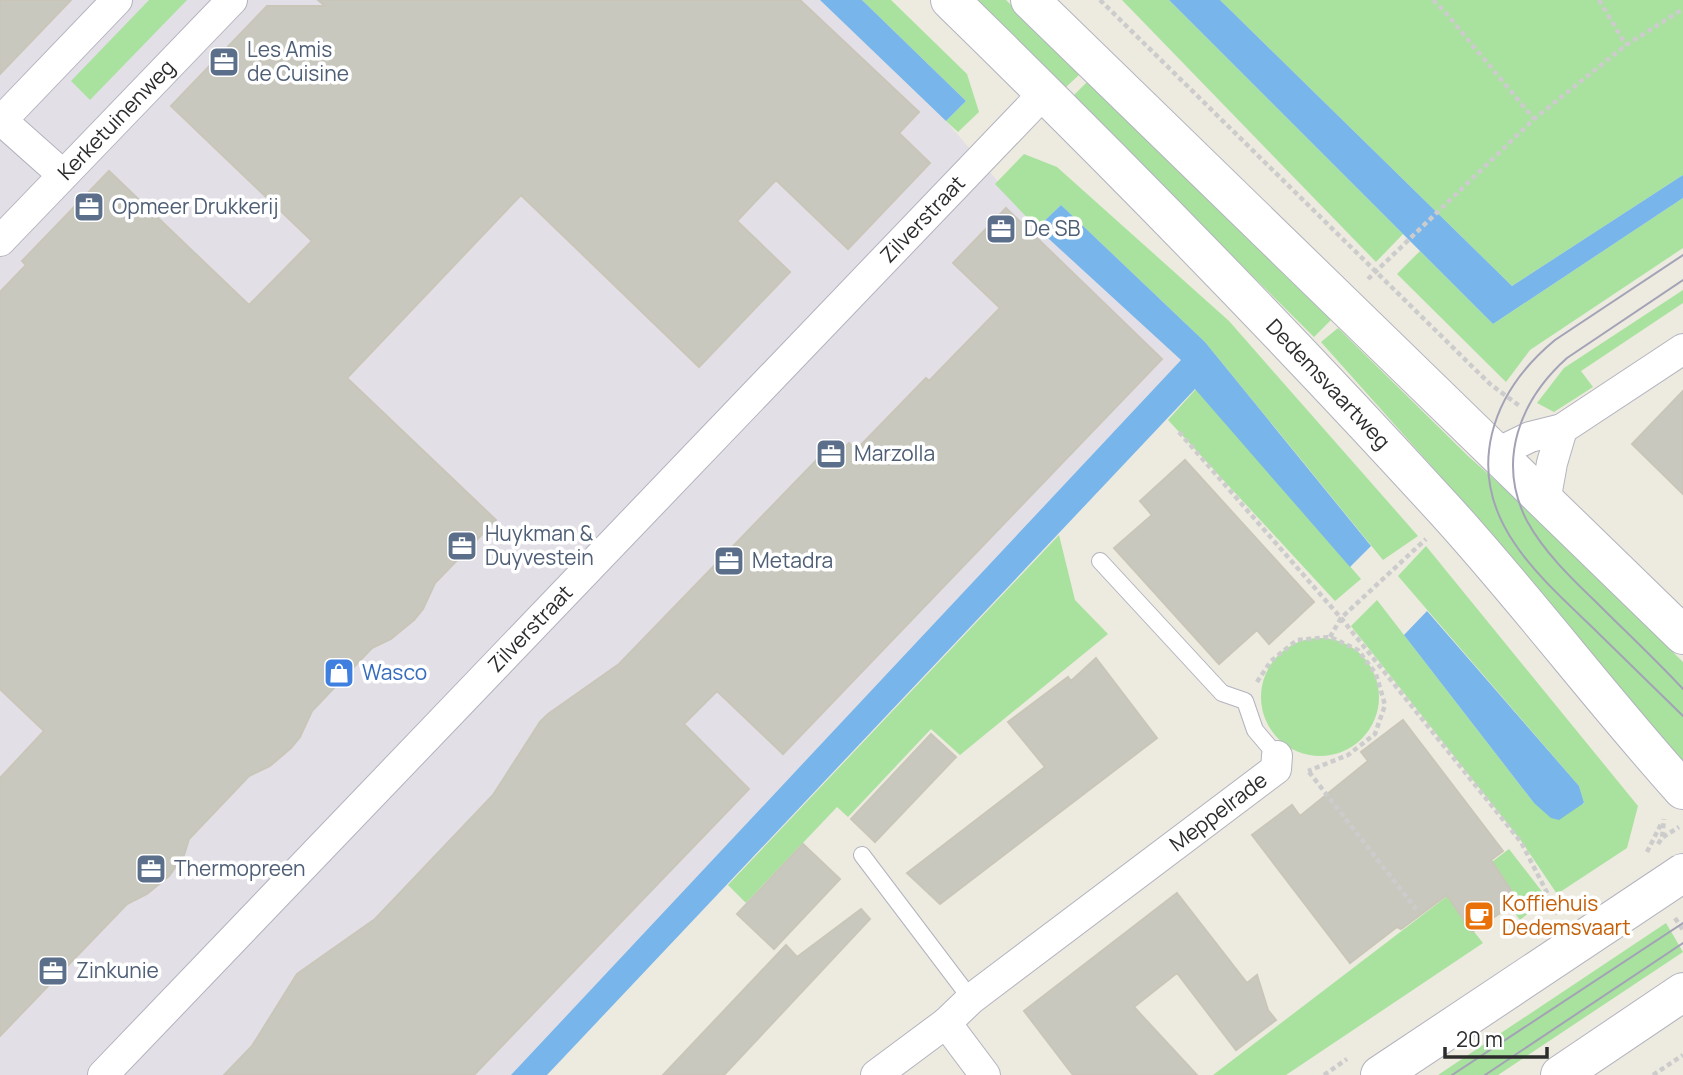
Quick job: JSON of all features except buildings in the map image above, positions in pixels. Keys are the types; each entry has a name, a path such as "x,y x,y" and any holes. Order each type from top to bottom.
{"main road":[{"name":"Dedemsvaartweg","path":"950,0 1045,92 1251,303 1446,512 1674,807"},
{"path":"1030,0 1683,635"},
{"path":"1380,1075 1683,873"},
{"path":"1560,1075 1683,992"}],"street":[{"path":"63,175 0,120 117,0"},
{"name":"Kerketuinenweg","path":"0,241 232,0"},
{"name":"Zilverstraat","path":"103,1075 1045,92"},
{"path":"1495,454 1530,437 1562,429 1680,356"},
{"path":"1545,502 1562,429"},
{"name":"Meppelrade","path":"876,1075 1276,763"},
{"path":"946,1023 985,1075"}],"lane":[{"path":"1100,561 1222,693 1245,701"},
{"name":"Meppelrade","path":"1245,701 1255,730 1276,763"},
{"path":"862,855 971,999"}],"path":[{"path":"1100,0 1490,384 1526,410 1562,429"},
{"path":"1433,0 1534,119"},
{"path":"1599,0 1626,45"},
{"path":"1344,305 1406,240 1534,119 1626,45 1683,9"},
{"path":"1179,432 1341,618 1521,842 1559,918"},
{"path":"1330,637 1341,618 1431,534"},
{"path":"1245,701 1271,661 1297,640 1330,637 1358,649 1376,674 1385,705 1375,734 1348,755 1308,771 1276,763"},
{"path":"1308,771 1416,909"},
{"path":"1674,807 1662,838 1683,825"},
{"path":"1646,853 1674,807"},
{"path":"1653,1075 1683,1055"}],"shaded area":[{"path":"0,0 820,0 946,121 1038,228 1182,359 511,1075 0,1075"}],"green space":[{"path":"149,0 187,0 90,100 71,81"},
{"path":"862,0 891,0 967,74 979,112 958,132 946,121 966,101"},
{"path":"974,0 1006,0 1081,73 1065,88"},
{"path":"1122,0 1169,0 1403,234 1376,262"},
{"path":"1220,0 1683,0 1683,175 1512,286"},
{"path":"1089,80 1331,320 1314,337 1072,97"},
{"path":"1024,154 1057,167 1229,321 1418,536 1383,560 1205,342 1061,205 1037,228 995,184"},
{"path":"1683,198 1683,248 1530,350 1506,382 1397,274 1420,251 1493,324"},
{"path":"1683,290 1683,303 1581,371 1593,387 1554,412 1537,403 1564,368"},
{"path":"1338,328 1468,456 1542,522 1683,662 1683,763 1460,498 1321,342"},
{"path":"1196,389 1361,579 1335,601 1168,420"},
{"path":"1059,535 1075,600 1108,634 960,755 931,729 848,817 837,807 746,903 728,885"},
{"path":"1426,546 1638,806 1627,848 1557,894 1522,842 1351,626 1377,600 1534,803 1584,804 1579,786 1398,576"},
{"path":"1320,638 1343,642 1362,655 1375,674 1379,697 1375,720 1362,739 1343,752 1320,756 1297,752 1278,739 1265,720 1261,697 1265,674 1278,655 1297,642"},
{"path":"1509,849 1547,898 1520,920 1493,883 1456,909 1483,943 1286,1075 1213,1075"},
{"path":"1666,923 1683,952 1498,1075 1438,1075"}],"water":[{"path":"820,0 862,0 966,101 946,121"},
{"path":"1169,0 1220,0 1512,286 1683,175 1683,198 1493,324"},
{"path":"1061,205 1205,342 1371,546 1350,567 1195,389 547,1075 511,1075 1181,360 1037,228"},
{"path":"1427,611 1579,786 1584,803 1559,820 1551,818 1534,803 1404,635"}],"tram line":[{"path":"1683,255 1555,340 1533,361 1501,408 1492,434 1488,461 1491,488 1499,516 1523,555 1541,577 1683,716"},
{"path":"1683,280 1567,358 1537,393 1526,412 1514,454 1518,498 1534,532 1577,584 1683,689"},
{"path":"1452,1075 1683,923"},
{"path":"1485,1075 1683,943"}],"place":[{"name":"Les Amis de Cuisine","path":"224,62"},
{"name":"Opmeer Drukkerij","path":"89,207"},
{"name":"De SB","path":"1001,229"},
{"name":"Marzolla","path":"831,454"},
{"name":"Huykman & Duyvestein","path":"462,546"},
{"name":"Metadra","path":"729,561"},
{"name":"Wasco","path":"339,673"},
{"name":"Thermopreen","path":"151,869"},
{"name":"Koffiehuis Dedemsvaart","path":"1479,916"},
{"name":"Zinkunie","path":"53,971"}]}
